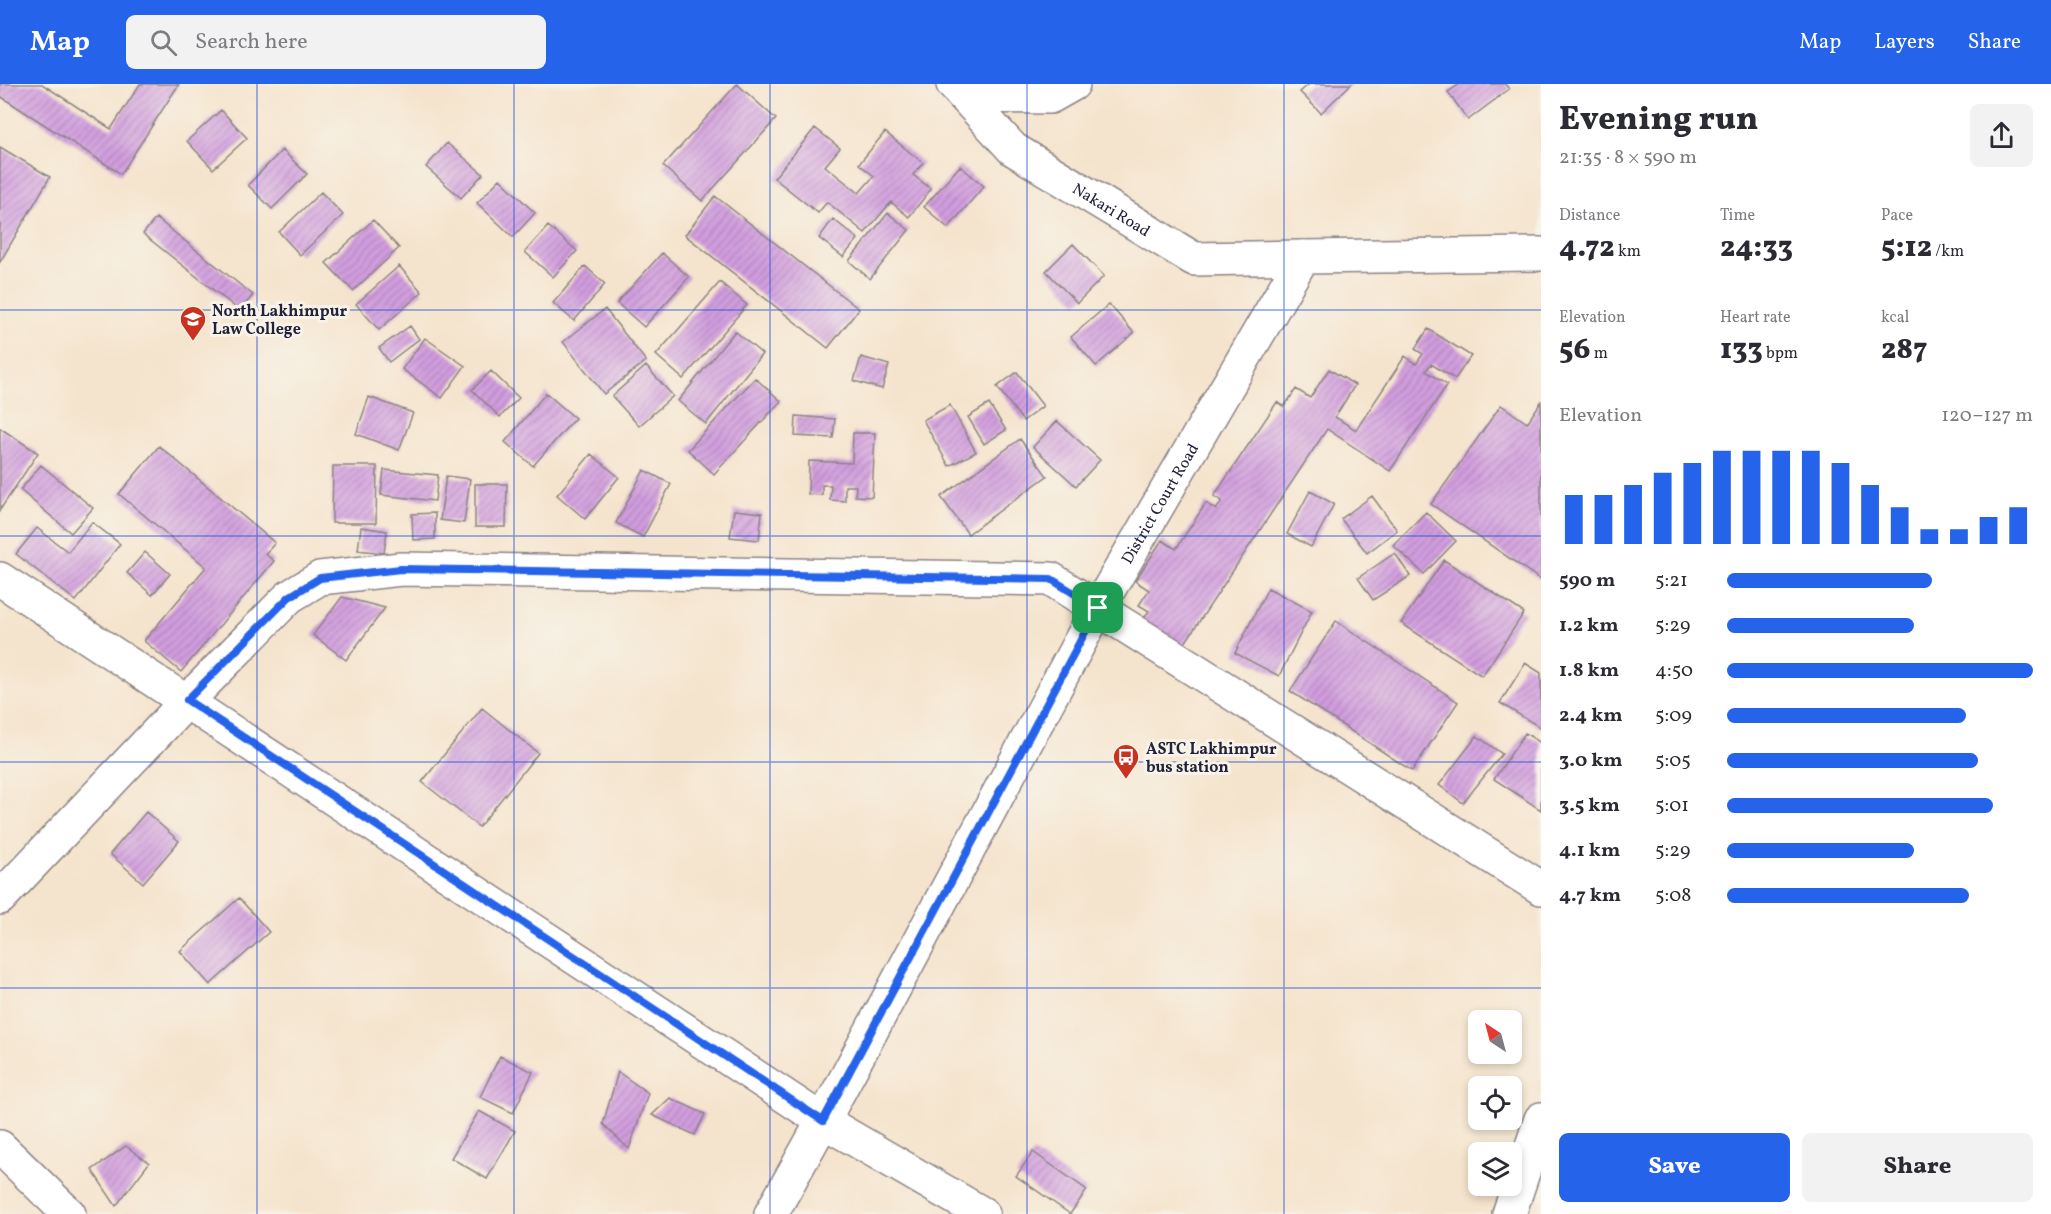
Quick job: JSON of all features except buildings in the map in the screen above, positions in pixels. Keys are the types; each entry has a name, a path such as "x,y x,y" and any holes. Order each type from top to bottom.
{"street":[{"path":"958,90 1050,97 1073,84"},
{"name":"Nakari Road","path":"958,90 1013,149 1194,259 1303,257"},
{"path":"1303,257 1541,254"},
{"name":"District Court Road","path":"771,1214 1098,608 1303,257"},
{"path":"0,898 187,700 289,597 320,578 401,569 1051,579 1541,888"},
{"path":"0,579 823,1121 983,1214"},
{"path":"1509,1214 1541,1119"},
{"path":"0,1147 69,1214"}],"place":[{"name":"North Lakhimpur Law College","path":"193,342"},
{"name":"ASTC Lakhimpur bus station","path":"1126,780"}],"route":[{"path":"401,569 1051,579 1098,608 823,1121 187,700 289,597 320,578 401,569"}]}
